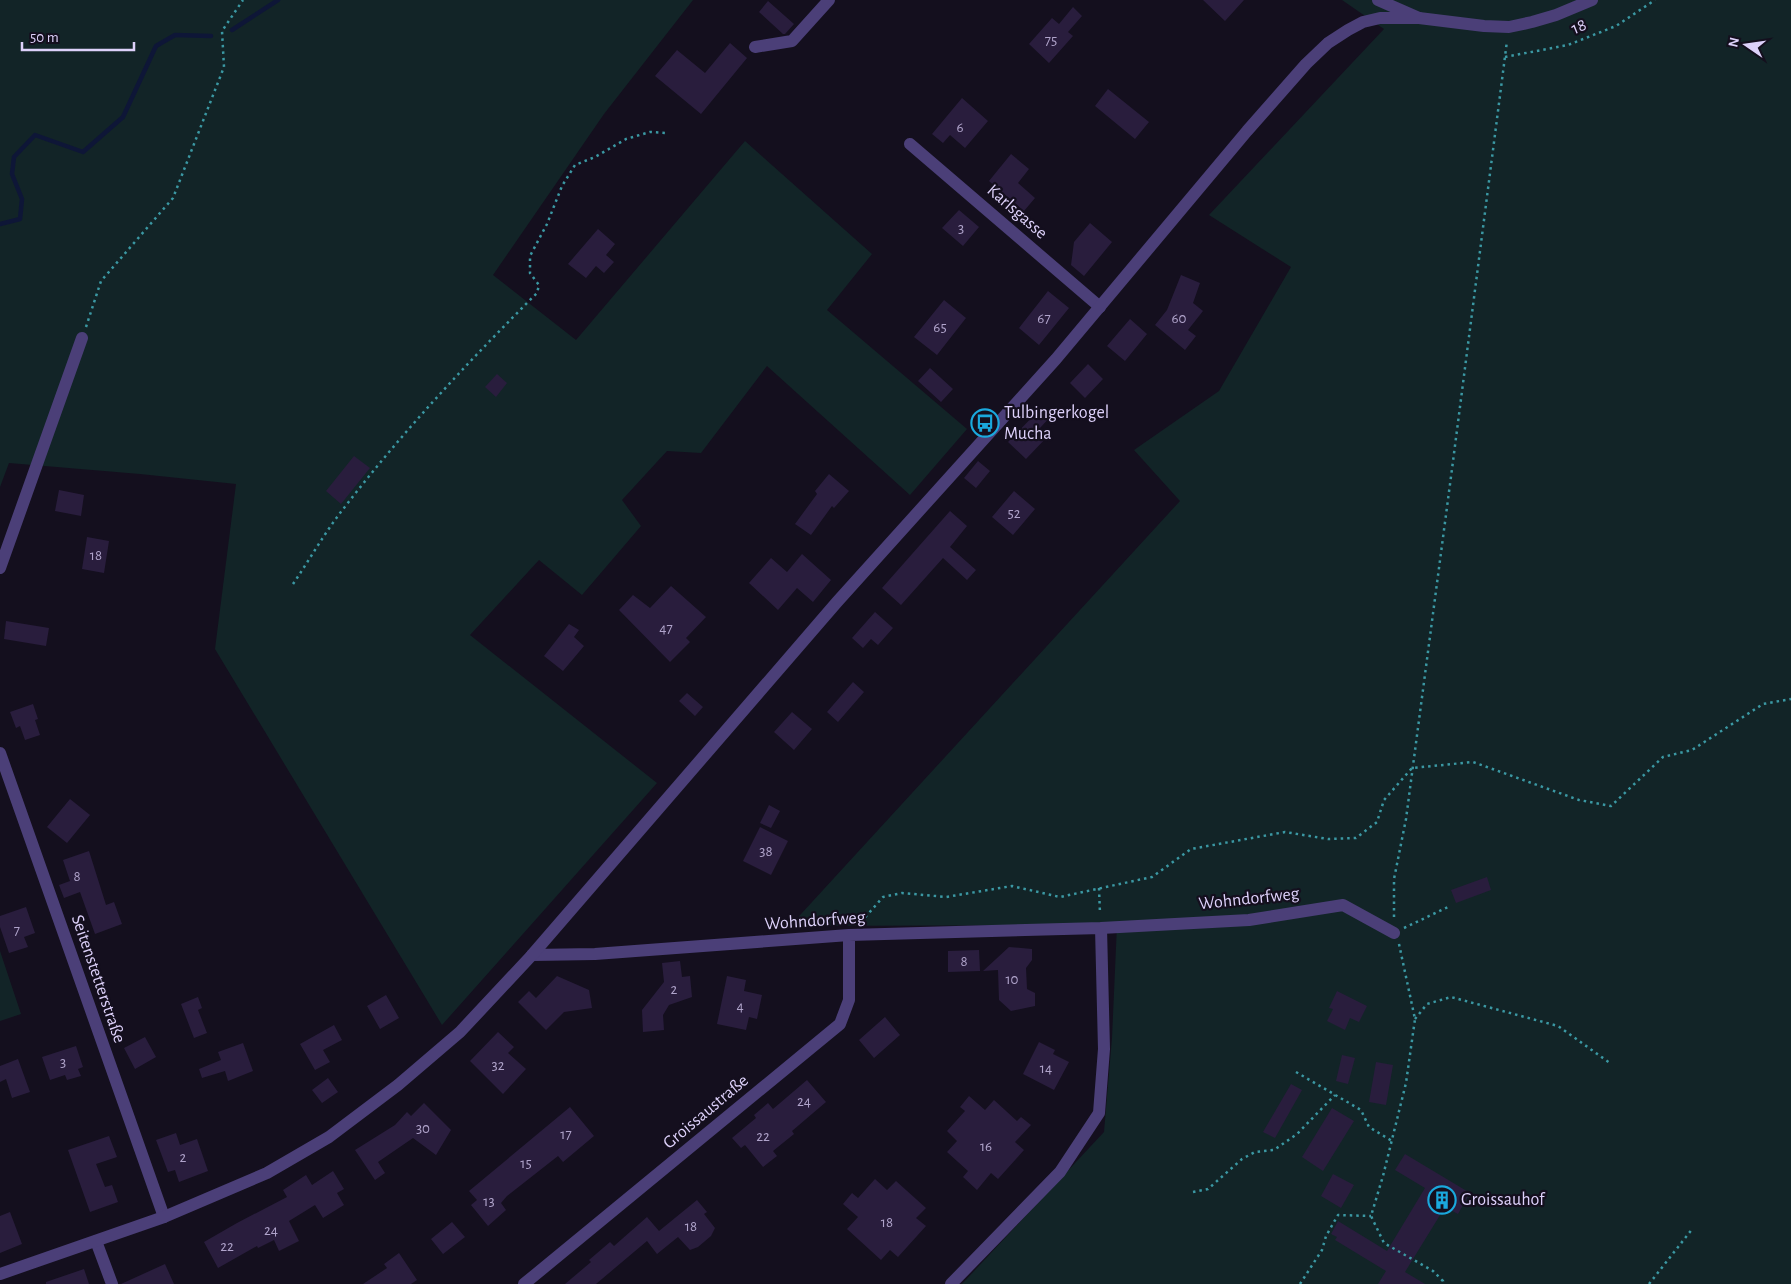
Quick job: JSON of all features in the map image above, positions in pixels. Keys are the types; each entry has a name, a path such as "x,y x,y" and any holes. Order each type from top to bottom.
{"street":[{"path":"755,47 792,41 829,0"},
{"path":"1378,0 1419,18"},
{"path":"0,1274 164,1217 254,1179 329,1137 398,1085 460,1032 532,955 837,602 1056,359 1247,131 1306,64 1328,44 1363,22 1380,18 1419,18 1509,27 1556,15 1592,0"},
{"name":"Karlsgasse","path":"910,144 1100,307"},
{"path":"0,568 82,338"},
{"name":"Seitenstetterstraße","path":"0,753 164,1217"},
{"name":"Wohndorfweg","path":"532,955 596,954 849,935 1101,928 1249,920 1343,905 1394,933"},
{"path":"951,1284 1060,1172 1099,1113 1104,1049 1101,928"},
{"name":"Groissaustraße","path":"524,1284 840,1024 849,1000 849,935"},
{"path":"96,1241 112,1284"}],"path":[{"path":"82,338 101,281 172,198 224,67 222,31 243,0"},
{"name":"18","path":"1505,57 1568,45 1616,26 1655,0"},
{"path":"1442,1284 1443,1281 1433,1271 1384,1243 1371,1216 1406,1083 1415,1019 1401,948 1394,933 1394,879 1406,819 1509,27"},
{"path":"293,584 342,510 396,444 471,359 537,292 539,285 530,273 530,256 547,224 562,186 575,165 595,157 626,139 650,132 666,134"},
{"path":"849,935 882,897 902,893 946,897 1012,886 1060,897 1152,876 1191,849 1285,832 1328,839 1356,838 1377,822 1384,800 1412,768 1473,762 1579,800 1611,806 1663,757 1692,750 1763,704 1791,699"},
{"path":"1099,888 1101,928"},
{"path":"1394,933 1448,907"},
{"path":"1415,1019 1427,1004 1451,997 1558,1026 1610,1063"},
{"path":"1296,1072 1361,1110 1369,1127 1392,1141"},
{"path":"1193,1192 1208,1189 1242,1160 1255,1152 1274,1150 1297,1134 1335,1095"},
{"path":"1300,1284 1322,1250 1326,1236 1338,1215 1371,1216"},
{"path":"1649,1284 1693,1228"}],"shaded area":[{"path":"0,0 693,0 604,114 493,275 576,340 745,141 872,254 827,310 967,429 910,495 767,366 701,453 667,451 622,500 641,526 582,595 539,560 470,635 657,783 442,1025 215,649 236,484 9,463 0,487"},
{"path":"1342,0 1791,0 1791,1284 962,1284 1104,1132 1112,1038 1117,925 790,926 1180,501 1134,450 1219,391 1291,267 1209,215 1384,29"},
{"path":"0,951 21,1014 0,1021"}],"building":[{"path":"1203,0 1244,0 1225,21"},
{"path":"768,1 794,24 785,34 759,12"},
{"path":"1073,7 1082,16 1068,32 1073,36 1049,63 1029,44 1052,18 1059,24"},
{"path":"730,43 747,58 701,114 655,76 677,50 705,73"},
{"path":"1108,89 1149,122 1135,139 1095,106"},
{"path":"962,98 988,121 965,148 950,135 943,143 932,134"},
{"path":"1011,154 1029,169 1018,183 1035,198 1024,211 989,181"},
{"path":"959,210 979,227 963,246 942,228"},
{"path":"1090,223 1112,242 1084,276 1071,265 1074,242"},
{"path":"598,229 615,244 606,255 614,262 604,273 596,266 586,278 568,264"},
{"path":"1181,275 1200,283 1193,303 1203,311 1188,330 1196,336 1185,350 1155,325 1167,310"},
{"path":"1048,291 1069,308 1039,345 1019,328"},
{"path":"944,300 966,318 937,355 914,337"},
{"path":"1130,319 1147,334 1125,361 1107,346"},
{"path":"1088,364 1103,379 1085,398 1070,383"},
{"path":"930,368 953,389 941,402 918,381"},
{"path":"497,374 507,383 496,397 485,387"},
{"path":"1042,407 1051,416 1040,428 1048,436 1026,459 1008,442"},
{"path":"354,456 370,468 341,504 326,491"},
{"path":"978,461 990,471 976,488 964,478"},
{"path":"829,474 849,491 834,508 832,506 811,535 795,524 817,494 815,491"},
{"path":"59,490 84,495 81,516 55,511"},
{"path":"1014,491 1035,509 1013,535 992,517"},
{"path":"950,511 967,526 950,547 976,570 967,580 943,558 901,605 882,588"},
{"path":"87,537 109,541 104,573 82,569"},
{"path":"802,554 831,580 813,602 797,588 778,610 749,583 771,558 787,572"},
{"path":"671,586 706,617 686,638 690,642 670,662 619,610 633,595 650,608"},
{"path":"875,612 893,628 878,645 871,639 863,648 852,638"},
{"path":"6,621 49,628 46,646 4,639"},
{"path":"569,624 579,630 574,637 584,646 563,671 544,656"},
{"path":"853,682 864,692 838,722 827,712"},
{"path":"687,693 703,707 695,716 679,701"},
{"path":"33,704 38,719 35,720 40,735 25,740 20,726 16,728 10,712"},
{"path":"792,712 812,729 794,750 774,732"},
{"path":"70,799 90,815 67,843 47,827"},
{"path":"769,805 780,811 771,828 760,823"},
{"path":"760,827 788,841 771,875 743,861"},
{"path":"89,851 106,905 114,902 122,924 95,934 80,892 64,898 59,885 70,881 63,860"},
{"path":"1487,877 1491,890 1456,903 1451,890"},
{"path":"26,907 35,933 24,937 28,947 9,953 0,927 0,916"},
{"path":"1009,947 1032,949 1032,960 1026,968 1027,989 1035,993 1035,1006 1011,1011 999,1000 998,970 983,971"},
{"path":"979,950 980,971 948,972 948,951"},
{"path":"680,961 682,977 690,976 692,997 669,1005 663,1015 664,1030 643,1032 642,1010 664,982 662,963"},
{"path":"557,976 589,990 592,1008 564,1012 546,1030 518,1002 529,991 536,998"},
{"path":"727,976 746,980 744,991 762,995 757,1019 749,1017 746,1030 717,1024"},
{"path":"1337,991 1367,1006 1359,1022 1350,1018 1345,1030 1327,1021 1333,1009 1329,1008"},
{"path":"386,995 399,1018 380,1029 367,1006"},
{"path":"198,997 202,1008 198,1010 207,1033 194,1038 181,1004"},
{"path":"885,1017 900,1035 874,1058 859,1040"},
{"path":"334,1025 342,1040 323,1050 330,1062 315,1070 300,1044"},
{"path":"498,1032 514,1047 508,1053 526,1069 503,1094 470,1061"},
{"path":"145,1037 156,1057 135,1069 124,1048"},
{"path":"1039,1042 1055,1050 1053,1054 1069,1062 1054,1090 1023,1074"},
{"path":"243,1043 253,1071 228,1081 225,1071 202,1078 199,1069 221,1060 218,1052"},
{"path":"76,1046 83,1067 78,1069 81,1076 67,1080 65,1075 50,1080 42,1057"},
{"path":"1342,1055 1355,1058 1348,1084 1336,1081"},
{"path":"18,1059 30,1092 12,1098 6,1079 0,1082 0,1066"},
{"path":"1376,1062 1393,1065 1386,1105 1369,1102"},
{"path":"328,1078 338,1092 322,1103 312,1090"},
{"path":"807,1080 826,1102 792,1131 794,1134 773,1151 777,1156 763,1167 745,1145 741,1148 732,1138 756,1118 754,1115 768,1103 773,1109"},
{"path":"1291,1084 1302,1090 1275,1138 1263,1132"},
{"path":"969,1096 985,1110 994,1100 1017,1121 1021,1117 1031,1125 1015,1142 1024,1150 998,1179 991,1173 977,1190 963,1177 968,1171 947,1152 957,1141 947,1131 965,1111 960,1107"},
{"path":"424,1103 451,1130 436,1155 413,1138 378,1162 385,1173 375,1180 355,1150 395,1125 407,1112 411,1116"},
{"path":"570,1107 594,1136 563,1162 558,1156 507,1196 501,1203 506,1210 488,1226 471,1205 477,1200 469,1191"},
{"path":"1332,1108 1354,1121 1323,1171 1302,1157"},
{"path":"176,1133 180,1145 197,1139 208,1171 179,1182 175,1170 168,1172 156,1140"},
{"path":"109,1136 117,1157 96,1164 105,1187 112,1185 118,1202 90,1212 68,1150"},
{"name":"Groissauhof","path":"1405,1154 1470,1193 1458,1214 1445,1207 1405,1272 1425,1284 1378,1284 1386,1271 1335,1240 1337,1237 1331,1234 1338,1221 1387,1251 1425,1188 1395,1170"},
{"path":"333,1171 344,1189 337,1193 344,1205 323,1218 315,1205 289,1221 299,1241 279,1251 274,1240 258,1248 257,1246 218,1268 204,1242 287,1197 283,1190 306,1175 312,1185"},
{"path":"1333,1174 1354,1185 1341,1208 1321,1196"},
{"path":"875,1179 887,1190 896,1181 926,1208 916,1218 926,1226 898,1257 890,1250 881,1260 847,1229 858,1217 843,1204 852,1193 858,1198"},
{"path":"697,1200 707,1212 704,1214 715,1228 711,1236 698,1247 690,1250 678,1237 657,1254 647,1241 596,1284 565,1284 591,1262 589,1260 610,1242 614,1246 647,1217 659,1231"},
{"path":"10,1212 22,1244 0,1253 0,1216"},
{"path":"452,1222 465,1237 443,1254 431,1239"},
{"path":"399,1253 417,1280 411,1284 363,1284 387,1268 384,1264"},
{"path":"165,1264 174,1284 121,1284"},
{"path":"84,1269 89,1284 46,1284 46,1282"}],"waterway":[{"path":"232,30 278,0"},
{"path":"0,224 20,219 22,199 12,174 14,157 35,135 83,152 123,117 156,46 175,35 211,36"}],"place":[{"name":"Tulbingerkogel Mucha","path":"985,423"},
{"name":"Groissauhof","path":"1442,1200"}]}
